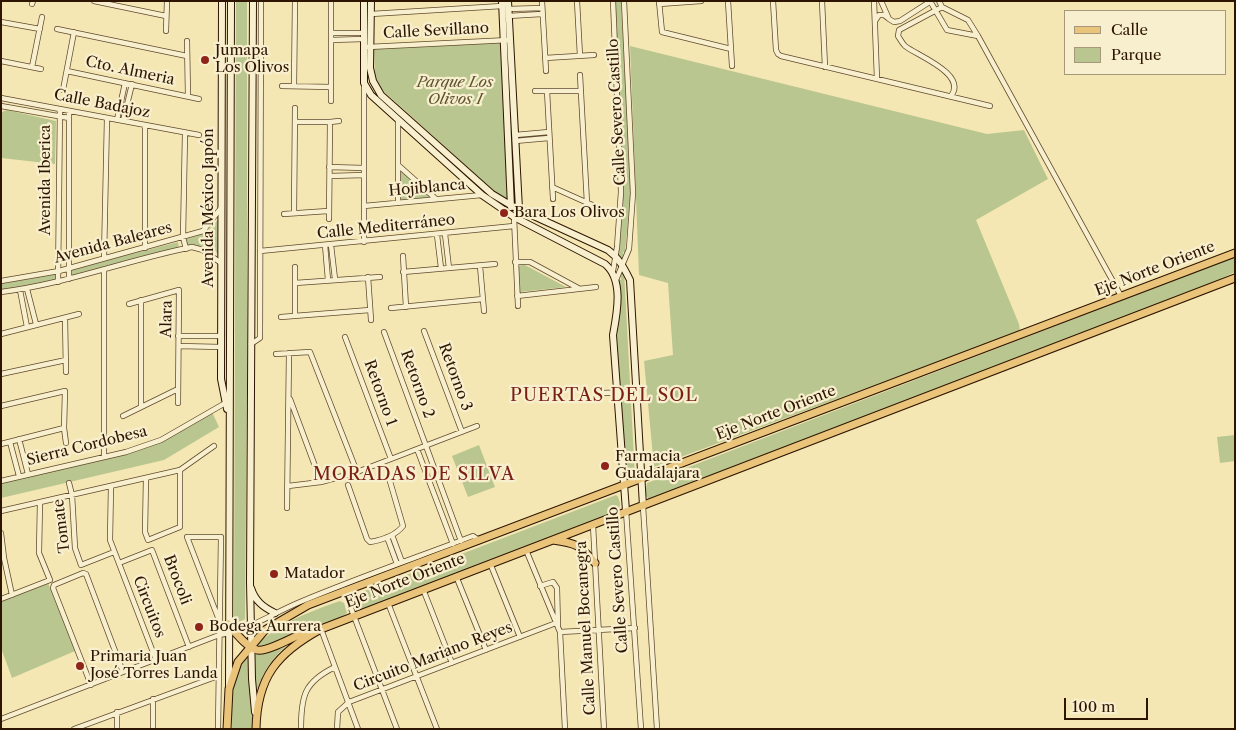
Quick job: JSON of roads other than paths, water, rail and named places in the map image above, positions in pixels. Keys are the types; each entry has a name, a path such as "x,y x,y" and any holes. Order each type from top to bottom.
{"main road":[{"name":"Eje Norte Oriente","path":"227,729 229,689 238,662 250,646 264,630 343,589 368,583 481,541 1235,253"},
{"name":"Eje Norte Oriente","path":"256,729 260,690 275,664 299,641 321,629 1235,278"},
{"path":"1213,287 1235,282"},
{"path":"550,540 568,542 582,548 594,563"},
{"path":"368,583 373,574"},
{"path":"295,613 300,602"},
{"path":"228,624 250,646 258,650 268,650 314,627 321,629"}],"street":[{"path":"94,1 166,16"},
{"path":"166,31 167,1"},
{"name":"Avenida México Japón","path":"222,1 220,263 222,379 229,414 229,689"},
{"name":"Avenida México Japón","path":"227,402 231,1"},
{"path":"253,1 250,646 256,718"},
{"path":"251,344 260,338 261,1"},
{"path":"294,86 295,1"},
{"path":"331,1 331,101"},
{"path":"364,1 364,36 373,81 380,95 492,194 512,206 608,250 615,255 623,266"},
{"path":"364,242 364,83 371,1"},
{"path":"508,1 505,8 512,226 518,306"},
{"path":"542,1 546,71"},
{"path":"577,1 580,56"},
{"name":"Calle Severo Castillo","path":"613,1 621,192 617,247 613,271 616,280 618,310 613,335 641,729"},
{"name":"Calle Severo Castillo","path":"616,280 629,249 633,193 624,1"},
{"path":"701,1 659,2 661,29 665,34 731,50"},
{"path":"728,1 732,66"},
{"path":"773,1 776,50 778,54 990,106"},
{"path":"822,1 826,67"},
{"path":"874,1 876,79"},
{"path":"880,1 889,19"},
{"path":"874,25 879,15 884,14 894,22 900,21 930,1 947,30 978,36"},
{"path":"939,1 942,6 968,20 978,36 1121,296"},
{"path":"942,6 899,30 898,36 906,46 931,60 952,81 955,91 951,96"},
{"path":"505,8 542,14"},
{"path":"505,8 519,209"},
{"path":"371,14 542,8"},
{"path":"32,67 42,17"},
{"path":"1,22 40,29"},
{"name":"Cto. Almeria","path":"57,29 187,56"},
{"name":"Cto. Almeria","path":"63,90 74,32"},
{"path":"330,33 364,36"},
{"path":"331,40 364,36"},
{"path":"222,40 231,40"},
{"name":"Calle Sevillano","path":"367,47 506,40"},
{"name":"Cto. Almeria","path":"187,41 188,96"},
{"path":"545,58 594,55"},
{"path":"1,61 41,69"},
{"name":"Cto. Almeria","path":"66,71 199,99"},
{"path":"580,75 587,203"},
{"path":"117,120 125,83"},
{"path":"364,83 371,95 398,121 482,195 512,215 605,264 613,271"},
{"path":"123,121 132,84"},
{"path":"282,86 331,87"},
{"path":"535,91 581,91"},
{"path":"547,91 553,198"},
{"name":"Calle Badajoz","path":"1,99 199,136"},
{"name":"Calle Badajoz","path":"1,106 59,118 69,118"},
{"path":"294,212 295,108"},
{"name":"Avenida Iberica","path":"58,282 60,109"},
{"name":"Avenida Iberica","path":"68,279 69,111"},
{"path":"104,258 107,118"},
{"path":"296,122 330,122 339,120"},
{"path":"398,121 398,202"},
{"path":"329,218 330,122"},
{"path":"145,125 145,248"},
{"path":"221,128 230,128"},
{"path":"515,138 549,132"},
{"path":"185,133 183,237 186,248"},
{"path":"515,138 549,138"},
{"path":"398,165 436,199"},
{"path":"329,167 364,168"},
{"path":"330,176 364,175"},
{"path":"552,187 598,208"},
{"path":"59,189 68,189"},
{"name":"Hojiblanca","path":"364,206 492,194"},
{"name":"Avenida Baleares","path":"1,281 59,271 203,231 221,208"},
{"path":"512,215 519,209"},
{"path":"284,214 328,211"},
{"name":"Calle Mediterráneo","path":"260,251 437,235 512,226"},
{"path":"446,234 448,268"},
{"path":"437,235 441,268"},
{"path":"331,245 335,280"},
{"path":"325,246 328,280"},
{"name":"Avenida Baleares","path":"1,292 27,289 58,282 192,247 203,250 220,263"},
{"path":"402,256 406,307"},
{"path":"515,262 530,262 579,289"},
{"path":"403,272 495,264"},
{"path":"480,266 484,311"},
{"name":"Calle Severo Castillo","path":"623,266 630,280 640,479 657,729"},
{"path":"295,267 295,316"},
{"path":"104,271 104,457"},
{"path":"368,277 371,320"},
{"path":"295,283 380,277"},
{"path":"517,296 596,287"},
{"path":"27,289 36,324"},
{"path":"20,290 27,327"},
{"name":"Alara","path":"129,304 179,290 178,403"},
{"path":"391,308 483,299"},
{"name":"Alara","path":"141,300 141,407"},
{"path":"281,317 370,310"},
{"path":"1,334 79,314"},
{"path":"65,318 66,372"},
{"name":"Retorno 3","path":"424,331 462,432"},
{"name":"Retorno 2","path":"384,332 461,540"},
{"path":"178,336 222,336"},
{"name":"Retorno 1","path":"345,336 391,459"},
{"path":"179,346 222,347"},
{"path":"276,354 310,352 357,472"},
{"path":"287,508 289,353"},
{"path":"1,374 66,360"},
{"path":"122,416 178,388"},
{"path":"1,406 65,392 64,428 66,443"},
{"path":"601,393 636,392"},
{"path":"289,397 322,482"},
{"name":"Sierra Cordobesa","path":"1,481 126,452 162,440 227,402"},
{"path":"288,486 322,482 357,472 477,426"},
{"path":"1,444 64,428"},
{"path":"19,439 28,474"},
{"path":"10,442 19,476"},
{"path":"1,511 180,470 214,446"},
{"path":"417,449 453,544"},
{"path":"146,478 145,532 148,540 180,527 180,470"},
{"path":"348,485 370,542 390,536 401,529 403,521 389,478"},
{"name":"Tomate","path":"69,483 72,495 74,548 81,565 114,552"},
{"name":"Circuitos","path":"111,486 110,540 156,660"},
{"path":"1,599 50,580 39,553 40,502"},
{"path":"438,506 447,502"},
{"name":"Calle Manuel Bocanegra","path":"593,526 604,729"},
{"path":"1,533 12,595"},
{"path":"390,536 402,562"},
{"path":"390,536 397,564"},
{"path":"1,719 219,635 235,632 300,602 343,589 397,564 461,540 473,536 481,541"},
{"path":"218,729 221,537 187,537 219,620"},
{"path":"526,549 559,630"},
{"name":"Brocoli","path":"119,563 152,550 189,647"},
{"path":"490,563 520,637"},
{"path":"91,685 53,588 54,585 83,573 86,574 123,672"},
{"path":"456,576 486,650"},
{"path":"250,582 253,594 258,602 264,608 275,613"},
{"path":"540,586 553,582 558,588 565,729"},
{"path":"343,589 397,729"},
{"path":"423,589 452,663"},
{"path":"388,603 437,729"},
{"name":"Circuito Mariano Reyes","path":"337,729 338,712 349,702 556,623"},
{"path":"559,630 635,628"},
{"path":"321,629 358,729"},
{"path":"301,729 301,708 304,695 312,682 321,674 335,667"},
{"path":"74,729 218,676"},
{"path":"153,699 153,729"},
{"path":"117,712 117,729"}],"place":[{"name":"Jumapa Los Olivos","path":"205,60"},
{"name":"Bara Los Olivos","path":"504,213"},
{"name":"Farmacia Guadalajara","path":"605,466"},
{"name":"Matador","path":"274,574"},
{"name":"Bodega Aurrera","path":"199,627"},
{"name":"Primaria Juan José Torres Landa","path":"80,666"}],"district":[{"name":"PUERTAS DEL SOL","path":"604,396"},
{"name":"MORADAS DE SILVA","path":"414,475"}],"park label":[{"name":"Parque Los Olivos I","path":"455,92"}]}
